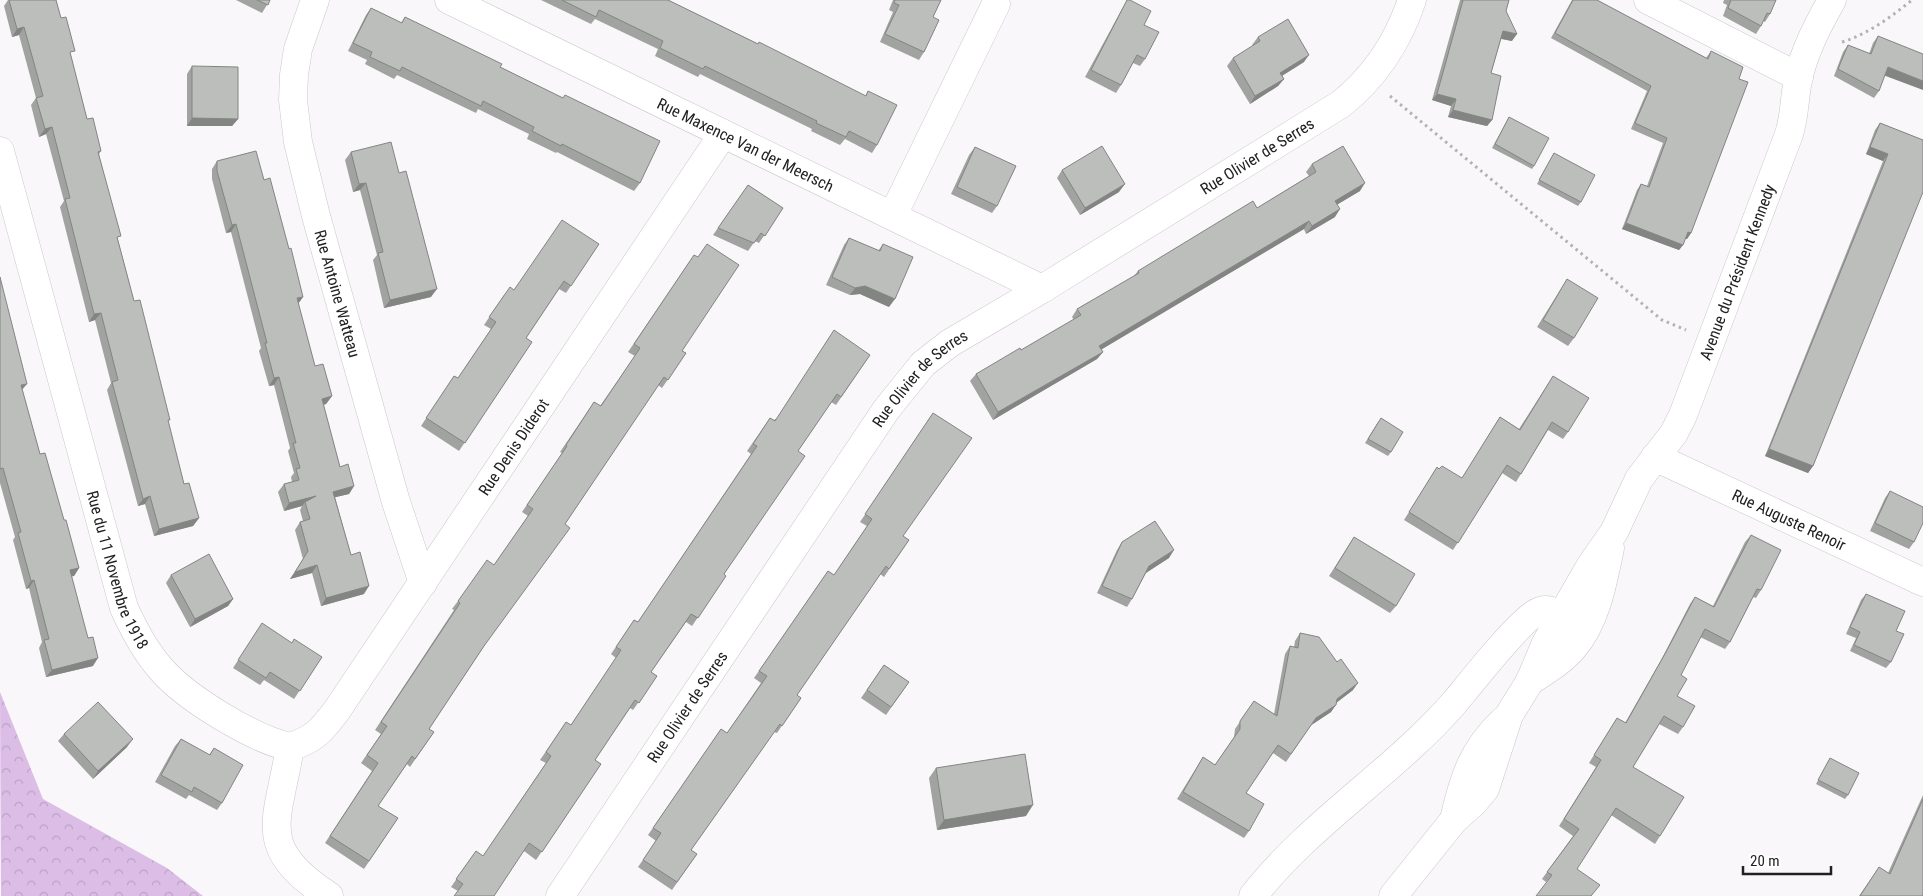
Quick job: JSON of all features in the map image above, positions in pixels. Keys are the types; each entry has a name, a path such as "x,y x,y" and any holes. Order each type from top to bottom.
{"street":[{"name":"Rue Antoine Watteau","path":"315,0 298,49 294,75 294,108 298,142 316,216 396,502 423,583"},
{"name":"Rue Maxence Van der Meersch","path":"449,0 1042,289"},
{"name":"Rue Olivier de Serres","path":"560,896 899,391 923,364 950,343 1042,289 1318,119 1356,92 1370,78 1392,46 1412,0"},
{"path":"1648,0 1798,77"},
{"name":"Avenue du Président Kennedy","path":"1393,896 1454,820 1462,786 1477,751 1491,732 1509,715 1530,681 1546,643 1561,615 1591,565 1614,532 1639,479 1674,433 1683,415 1712,342 1794,117 1798,77 1811,39 1832,0"},
{"path":"893,215 996,4"},
{"name":"Rue Denis Diderot","path":"290,747 312,739 320,732 423,583 723,134"},
{"name":"Rue du 11 Novembre 1918","path":"0,151 117,585 132,627 150,656 178,686 258,737 274,744 290,747"},
{"name":"Rue Auguste Renoir","path":"1656,457 1923,582"},
{"name":"Avenue du Président Kennedy","path":"1530,681 1555,665 1573,648 1583,633 1598,597 1614,532"},
{"path":"1253,896 1290,854 1436,723 1521,625 1539,611 1550,610 1561,615"},
{"path":"290,747 277,811 278,840 284,854 296,870 310,883 329,896"}],"path":[{"path":"1811,39 1842,42 1857,37 1894,14 1912,0"},
{"path":"1370,78 1408,112 1662,320 1712,342"}],"green space":[{"path":"0,692 43,799 167,868 203,896 1,896"}],"building":[{"path":"9,0 56,0 61,18 66,17 75,51 70,52 87,119 93,118 101,151 98,152 121,236 117,237 134,301 140,300 184,484 189,483 199,518 159,529 150,496 143,499 112,382 118,380 101,313 94,314 65,199 70,198 52,127 45,129 36,98 43,96 24,27 17,29"},
{"path":"257,0 270,0 268,5"},
{"path":"562,0 668,0 758,44 759,42 866,96 868,91 897,105 877,145 849,131 846,137 705,66 703,69 660,48 663,41 599,10 596,17"},
{"path":"895,0 941,0 933,17 939,20 924,52 885,34 899,5 894,3"},
{"path":"1127,0 1151,11 1144,25 1159,32 1145,59 1137,55 1121,85 1091,70"},
{"path":"1463,0 1509,0 1506,11 1517,34 1503,31 1491,73 1501,76 1492,120 1453,110 1456,99 1437,94"},
{"path":"1573,0 1597,0 1708,59 1711,51 1743,67 1739,79 1748,82 1691,233 1688,232 1683,245 1626,223 1641,184 1649,187 1667,138 1635,123 1651,86 1555,33"},
{"path":"1731,0 1776,0 1770,14 1767,13 1761,26 1728,8"},
{"path":"371,8 402,23 405,17 502,64 500,67 563,98 565,95 660,141 640,183 532,131 534,127 483,101 481,106 402,67 400,71 370,57 372,52 353,43"},
{"path":"1288,19 1309,55 1280,73 1284,79 1255,96 1233,58 1260,41 1258,37"},
{"path":"1878,36 1923,54 1923,81 1888,67 1879,91 1838,69 1848,45 1871,54"},
{"path":"192,66 238,67 238,119 192,118"},
{"path":"1509,117 1549,138 1534,166 1495,144"},
{"path":"1880,123 1923,140 1923,192 1813,466 1769,449 1888,154 1870,147"},
{"path":"391,142 399,173 406,171 437,289 390,300 378,253 383,252 366,183 359,184 351,152"},
{"path":"1102,146 1125,184 1085,208 1062,170"},
{"path":"1343,146 1365,183 1335,201 1340,209 1312,226 1309,221 1099,346 1103,352 998,412 976,374 1081,315 1077,309 1139,273 1138,271 1253,201 1257,208 1316,172 1312,164"},
{"path":"975,147 1016,166 997,206 957,187"},
{"path":"256,151 264,180 270,178 289,249 291,248 303,297 297,298 315,366 323,364 332,396 322,399 340,467 348,464 354,486 333,492 351,555 360,552 369,586 326,598 317,565 295,572 308,551 300,522 310,519 305,502 316,496 289,503 284,484 299,480 296,469 300,468 293,443 296,443 279,377 274,378 265,343 267,343 236,224 232,225 217,171 217,161"},
{"path":"1554,153 1595,175 1581,202 1539,180"},
{"path":"748,185 783,208 765,236 761,233 754,243 718,228"},
{"path":"562,220 599,244 571,286 564,281 526,338 532,342 465,443 426,418 454,376 458,378 496,322 489,317 510,287 514,290"},
{"path":"849,238 880,251 883,244 913,257 895,299 865,286 855,288 832,277"},
{"path":"707,244 739,265 682,351 686,353 668,380 664,377 565,524 570,528 484,646 429,729 434,732 415,759 412,756 378,806 398,818 369,861 330,836 378,763 367,755 387,726 381,722 460,603 458,601 487,560 494,565 533,509 527,505 594,402 601,406 640,348 634,344 694,255 698,257"},
{"path":"0,277 27,384 21,385 40,454 45,453 64,520 66,520 79,568 70,570 88,638 93,637 98,658 52,670 44,640 49,639 34,580 31,581 18,533 21,532 3,468 0,469"},
{"path":"1567,279 1598,298 1574,338 1543,320"},
{"path":"834,330 870,355 841,397 837,394 798,451 805,456 724,574 726,576 698,618 691,614 651,672 657,676 639,703 635,700 595,760 601,764 542,852 529,843 494,896 454,896 463,884 456,879 476,851 483,856 551,756 546,752 566,722 571,725 621,650 616,647 634,620 638,622 757,446 753,444 770,418 775,421"},
{"path":"1553,376 1589,398 1568,432 1552,422 1521,474 1507,465 1458,543 1409,512 1437,467 1439,469 1442,466 1462,478 1500,417 1520,430"},
{"path":"933,413 972,438 903,536 909,540 889,569 886,566 797,695 801,698 782,726 780,724 691,850 697,854 677,882 643,860 661,833 653,828 721,729 727,733 767,676 759,671 828,571 834,575 872,519 865,514"},
{"path":"1381,418 1403,432 1391,452 1368,439"},
{"path":"1890,491 1923,507 1923,523 1914,542 1875,523"},
{"path":"1155,521 1174,550 1149,566 1132,599 1102,586 1122,542"},
{"path":"1751,535 1781,550 1761,590 1757,589 1730,642 1705,629 1681,675 1687,679 1677,696 1695,706 1683,727 1664,716 1633,767 1684,797 1660,836 1616,808 1577,869 1600,885 1591,896 1536,896 1552,875 1547,872 1579,829 1564,819 1601,760 1594,755 1617,718 1626,723 1695,597 1714,607"},
{"path":"1354,537 1415,574 1396,606 1335,568"},
{"path":"209,554 233,599 195,619 171,575"},
{"path":"1866,594 1905,611 1896,631 1904,634 1891,662 1854,645 1860,632 1850,627"},
{"path":"262,623 292,643 294,639 322,657 300,691 270,672 266,678 238,660"},
{"path":"1300,633 1319,637 1337,662 1341,659 1358,683 1337,699 1336,705 1316,718 1291,754 1278,745 1246,793 1264,804 1249,831 1183,792 1203,757 1215,765 1240,729 1240,721 1254,701 1277,716 1290,646 1298,648"},
{"path":"884,665 909,682 891,707 867,690"},
{"path":"98,702 133,739 98,771 64,734"},
{"path":"181,739 210,755 214,748 243,765 222,803 194,787 192,792 161,775"},
{"path":"1025,754 1033,805 944,820 936,768"},
{"path":"1830,758 1859,773 1848,795 1818,780"},
{"path":"1923,799 1922,896 1860,896 1879,867 1890,874"}]}
